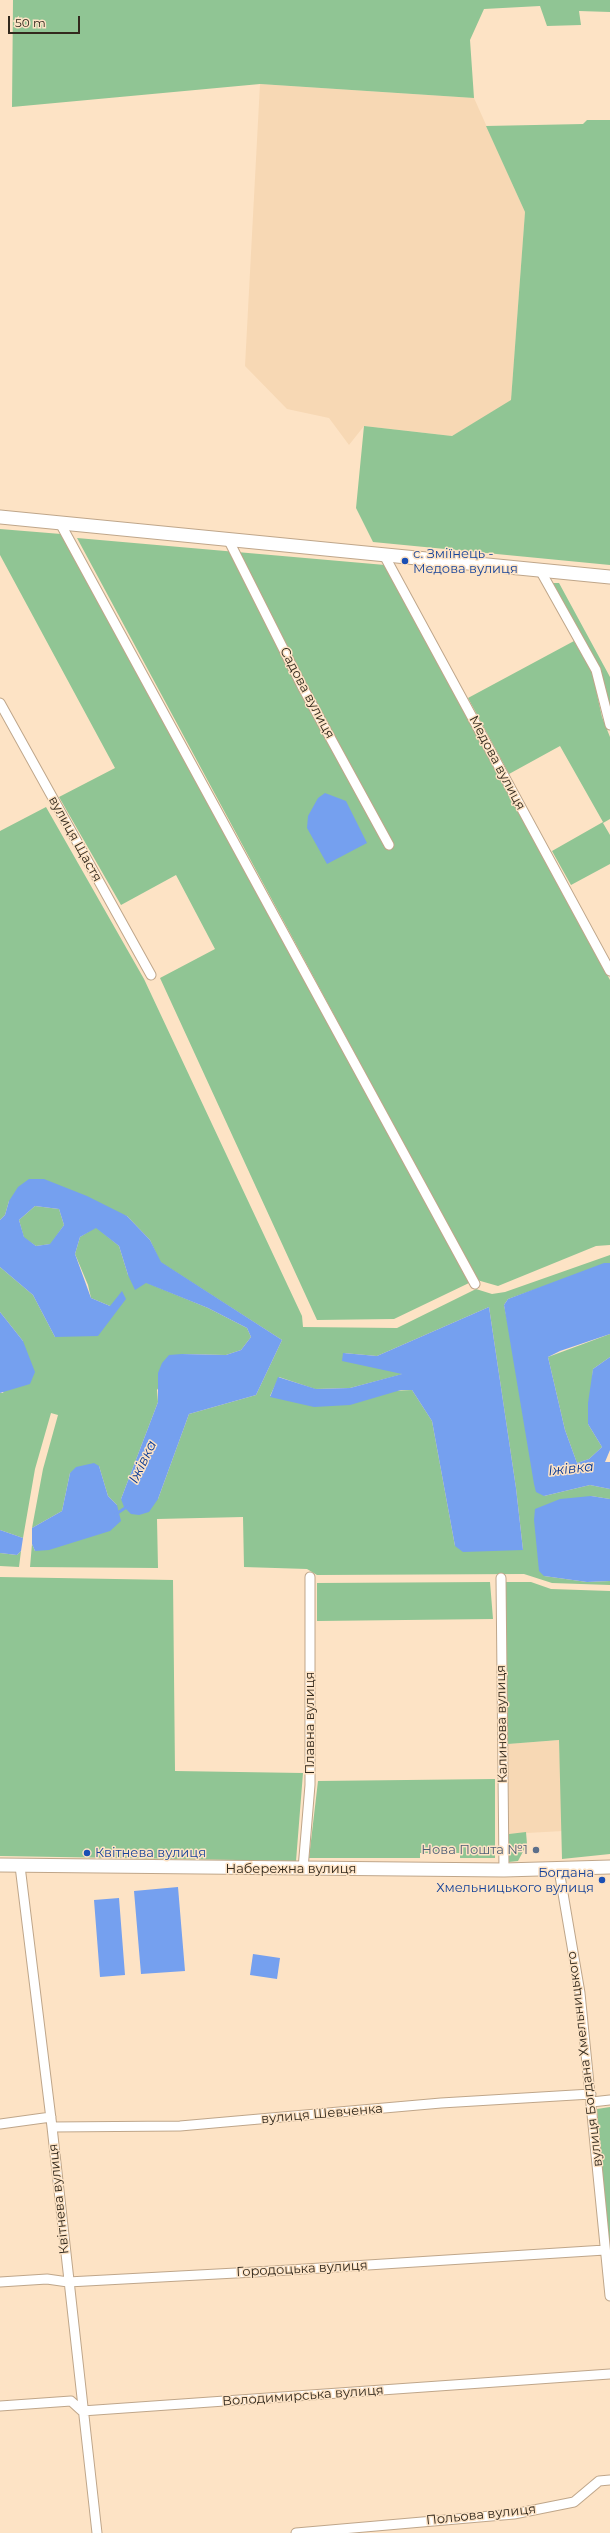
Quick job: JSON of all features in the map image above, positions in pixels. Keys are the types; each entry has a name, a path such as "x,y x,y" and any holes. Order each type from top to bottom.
{"street":[{"path":"0,517 610,577"},
{"path":"60,523 475,1284"},
{"name":"Садова вулиця","path":"228,539 302,686 389,845"},
{"name":"Медова вулиця","path":"384,555 610,971"},
{"path":"540,570 596,670 610,725"},
{"name":"вулиця Щастя","path":"0,703 151,975"},
{"name":"Плавна вулиця","path":"303,1869 310,1784 310,1577"},
{"name":"Калинова вулиця","path":"501,1578 504,1870"},
{"name":"Набережна вулиця","path":"0,1865 504,1870 559,1870 610,1867"},
{"name":"Квітнева вулиця","path":"20,1866 51,2117 96,2533"},
{"name":"вулиця Богдана Хмельницького","path":"559,1870 580,1993 610,2296"},
{"name":"вулиця Шевченка","path":"52,2127 180,2126 441,2104 591,2098 610,2100"},
{"path":"0,2124 51,2117"},
{"name":"Городоцька вулиця","path":"0,2282 47,2279 68,2282 605,2250"},
{"name":"Володимирська вулиця","path":"82,2411 610,2374"},
{"path":"0,2406 72,2401 82,2411"},
{"name":"Польова вулиця","path":"296,2533 514,2514 574,2502 599,2482 610,2480"}],"shaded area":[{"path":"260,84 474,98 525,212 511,401 452,436 364,426 349,445 329,418 287,409 245,366"},
{"path":"559,1740 563,1831 509,1834 508,1744"}],"green space":[{"path":"13,0 610,0 610,12 579,11 581,25 547,26 540,6 484,9 470,40 474,98 260,84 12,107"},
{"path":"587,120 610,120 610,565 373,542 356,508 364,426 452,436 511,400 525,212 486,126 583,124"},
{"path":"0,529 61,534 469,1283 394,1319 317,1320 160,978 215,949 176,875 121,905 59,797 115,768 0,555"},
{"path":"77,538 385,565 610,980 610,1245 596,1246 498,1286 477,1280"},
{"path":"551,583 559,583 610,677 610,716 600,669"},
{"path":"574,641 592,672 602,717 610,737 610,819 603,823 610,835 610,864 571,885 552,851 603,822 560,746 509,774 468,698"},
{"path":"46,807 144,979 302,1316 303,1327 397,1328 476,1289 492,1294 505,1292 610,1255 610,1263 508,1299 504,1305 544,1496 590,1485 610,1489 610,1499 591,1496 544,1576 587,1582 610,1581 610,1585 552,1583 524,1574 317,1575 307,1569 244,1567 243,1517 157,1519 158,1568 30,1567 32,1544 35,1551 117,1505 108,1496 99,1466 70,1473 62,1511 32,1528 43,1469 58,1415 51,1413 35,1469 23,1538 0,1530 0,1393 3,1393 23,1341 0,1312 0,1267 33,1295 55,1337 110,1306 91,1298 88,1285 75,1254 80,1237 96,1227 119,1246 128,1275 208,1308 247,1328 251,1337 241,1350 226,1355 182,1354 157,1390 158,1402 121,1499 158,1499 189,1414 256,1395 282,1340 160,1262 150,1240 127,1216 9,1201 5,1215 0,1220 0,831","holes":["489,1307 516,1488 523,1550 455,1546 432,1421 412,1390 270,1396 279,1377 315,1389 350,1388 403,1374 343,1353 377,1356"]},
{"path":"35,1206 59,1209 64,1225 51,1244 36,1246 24,1238 19,1220"},
{"path":"610,1334 610,1357 593,1369 588,1424 602,1447 589,1459 577,1463 565,1430 548,1357"},
{"path":"21,1551 19,1567 0,1566 0,1553 17,1555"},
{"path":"0,1577 173,1580 175,1771 303,1773 296,1861 0,1856"},
{"path":"490,1582 493,1619 317,1621 317,1583"},
{"path":"505,1582 531,1582 551,1589 610,1591 610,1854 562,1859 559,1740 508,1744"},
{"path":"495,1779 495,1858 460,1858 460,1853 420,1853 420,1858 309,1858 318,1781"},
{"path":"526,1832 527,1844 518,1861 509,1862 509,1834"},
{"path":"610,2107 610,2262 597,2109"}],"water":[{"path":"325,793 346,801 367,843 327,864 307,828 308,816 318,798"},
{"path":"29,1179 44,1179 87,1196 127,1216 150,1240 161,1262 282,1340 256,1395 189,1414 158,1499 149,1512 139,1515 131,1514 124,1507 121,1499 158,1402 158,1373 162,1363 169,1355 226,1355 241,1350 251,1337 247,1328 208,1308 146,1283 135,1290 128,1275 119,1246 96,1228 80,1237 75,1254 91,1298 110,1306 122,1291 126,1299 98,1336 55,1337 33,1295 0,1267 0,1220 5,1215 9,1201 18,1187","holes":["35,1206 59,1209 64,1225 50,1244 36,1246 24,1237 19,1220"]},
{"path":"604,1263 610,1263 610,1334 560,1351 548,1357 565,1430 577,1463 589,1459 602,1447 588,1424 588,1403 593,1369 610,1357 610,1450 605,1462 610,1462 610,1489 590,1485 544,1496 536,1492 534,1484 504,1305 508,1299"},
{"path":"489,1307 516,1488 523,1550 463,1552 455,1546 432,1421 412,1390 401,1390 350,1405 314,1407 270,1397 278,1377 316,1389 350,1388 402,1374 342,1361 343,1353 377,1356"},
{"path":"0,1312 23,1341 35,1372 30,1384 0,1393"},
{"path":"94,1463 99,1466 108,1496 117,1505 121,1521 110,1531 49,1550 35,1551 32,1544 32,1528 62,1511 70,1473 76,1467"},
{"path":"591,1496 610,1499 610,1581 587,1582 544,1576 539,1571 534,1520 535,1509 560,1499"},
{"path":"0,1530 23,1538 21,1551 17,1555 0,1553"},
{"path":"178,1887 185,1971 141,1974 134,1891"},
{"path":"119,1898 125,1975 100,1977 94,1900"},
{"path":"253,1954 280,1958 277,1979 250,1975"}],"waterway":[{"name":"Іжівка","path":"116,1514 128,1506"}],"place":[{"name":"с. Зміїнець - Медова вулиця","path":"405,561"},
{"name":"Нова Пошта №1","path":"536,1850"},
{"name":"Квітнева вулиця","path":"87,1853"},
{"name":"Богдана Хмельницького вулиця","path":"602,1880"}]}
